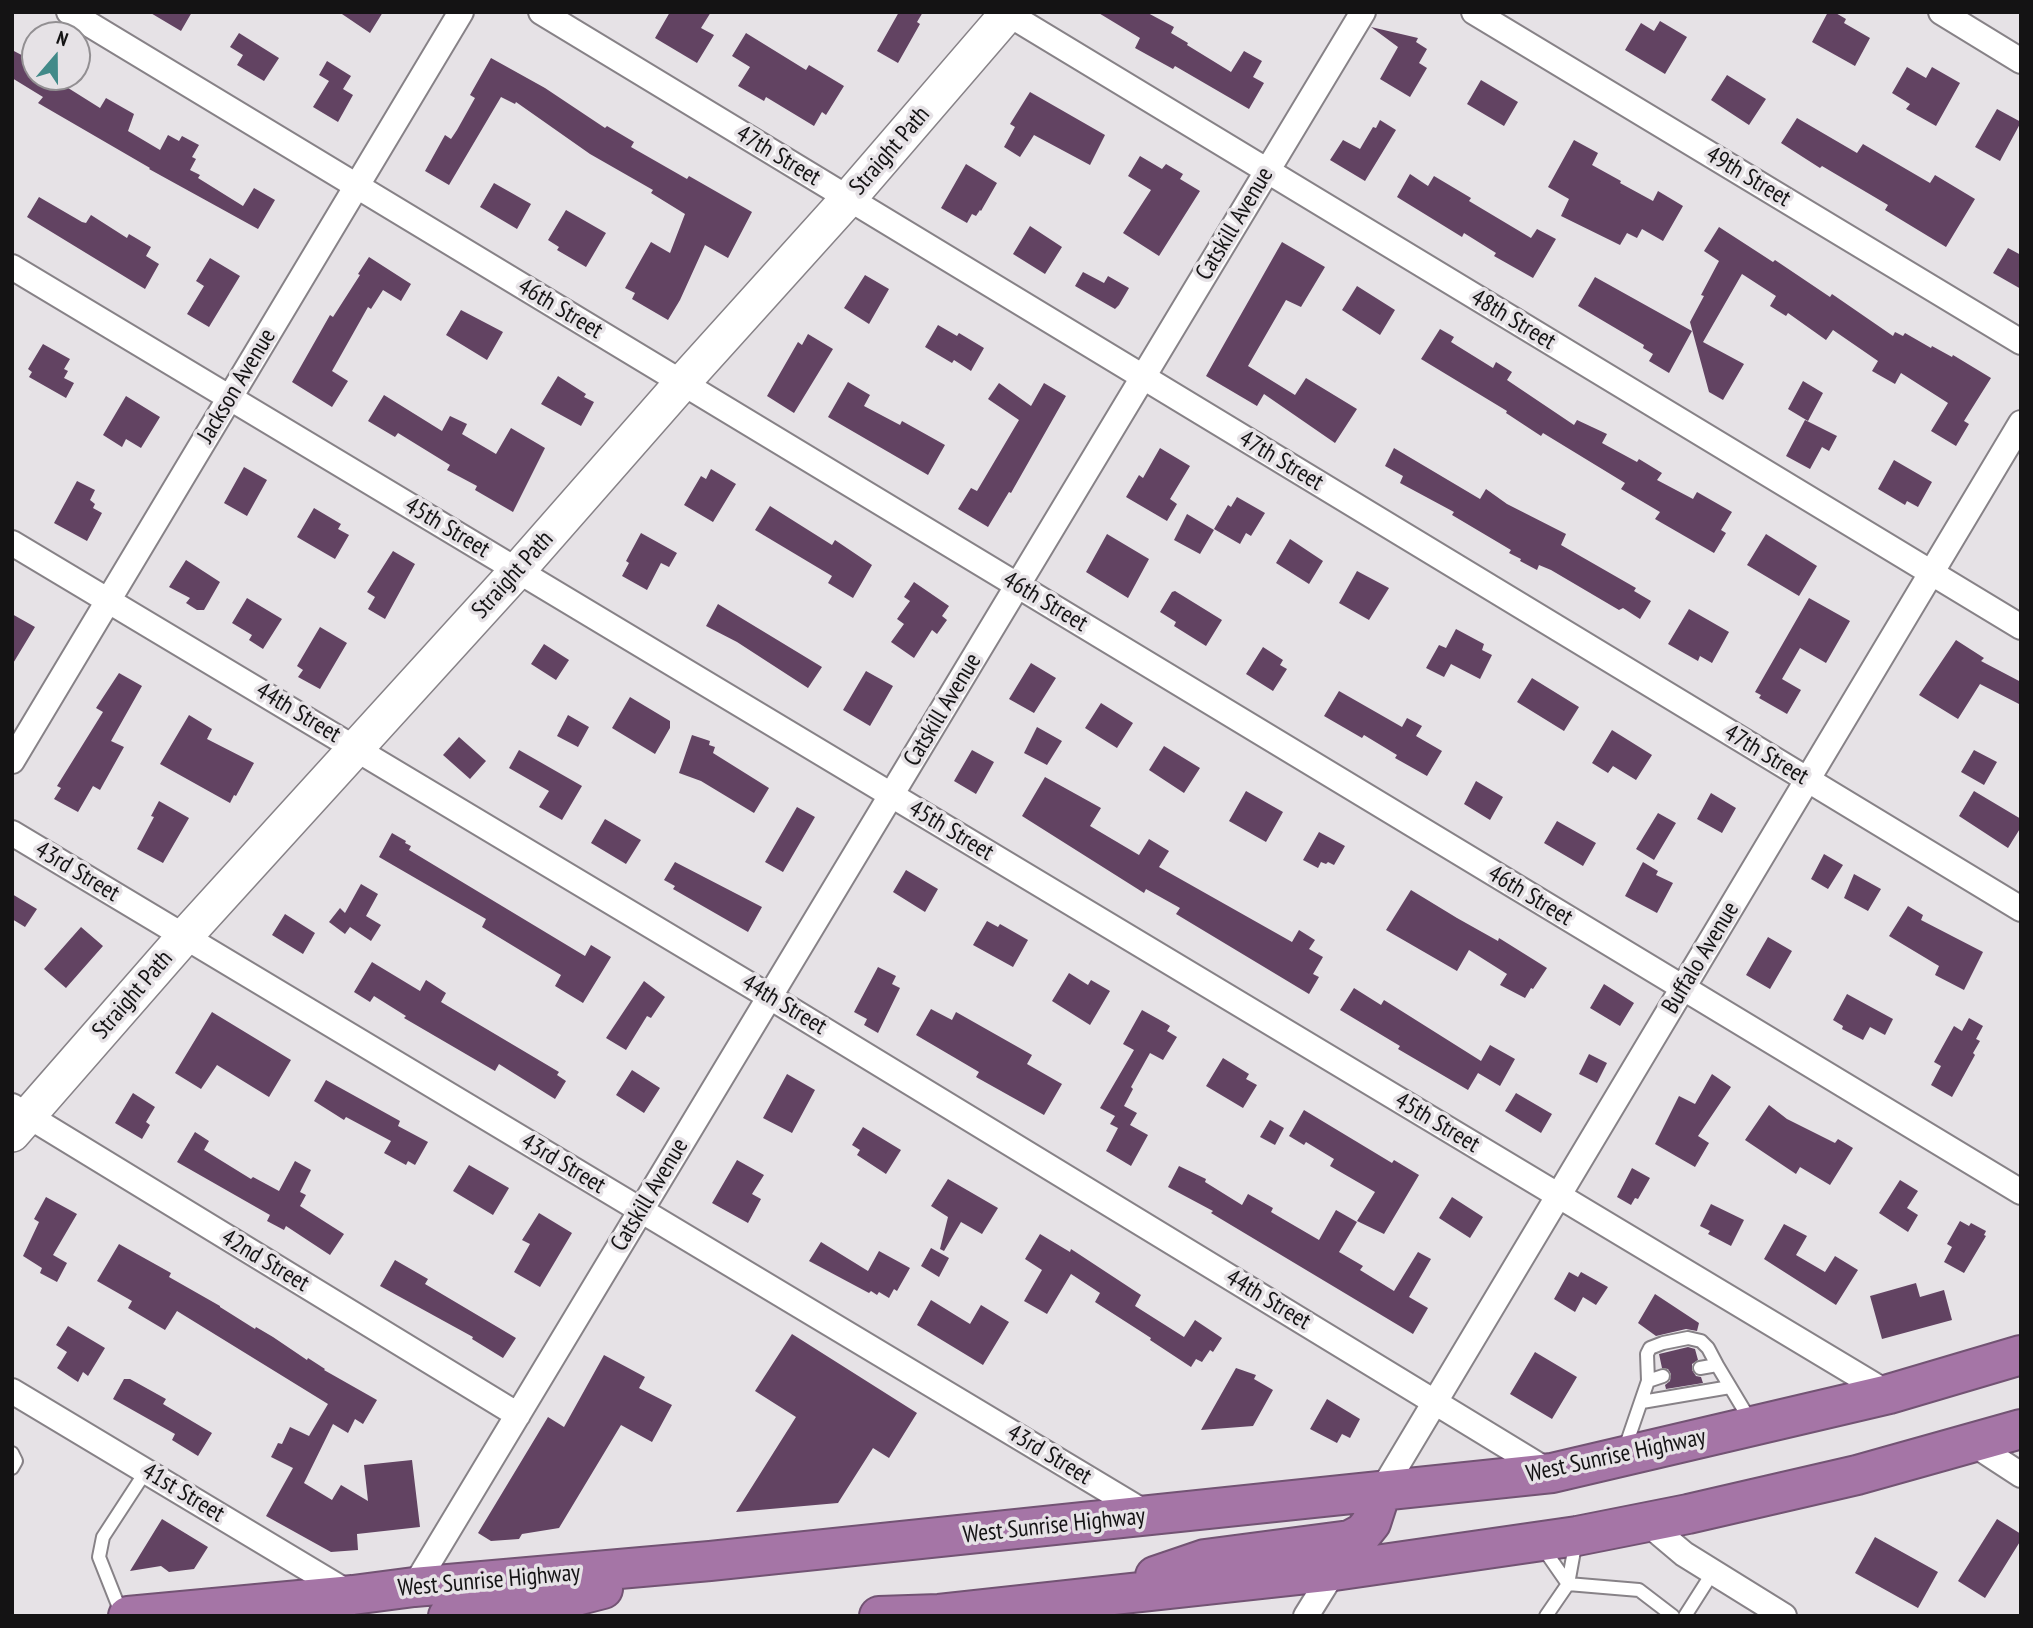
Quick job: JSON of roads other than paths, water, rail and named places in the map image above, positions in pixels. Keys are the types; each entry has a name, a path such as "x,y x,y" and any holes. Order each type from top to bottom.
{"highway":[{"path":"1969,1370 2021,1336"},
{"name":"West Sunrise Highway","path":"128,1616 710,1561 1552,1474 1889,1394 2021,1355"},
{"path":"879,1616 939,1615 1334,1571 1577,1536 1857,1475 2021,1429"},
{"path":"1087,1599 1205,1559 1350,1540 1363,1533 1371,1523 1381,1492"},
{"path":"448,1616 529,1608 710,1561"}],"main road":[{"name":"Straight Path","path":"17,1119 517,570 849,198 1008,13"}],"street":[{"name":"46th Street","path":"69,12 2021,1192"},
{"name":"Jackson Avenue","path":"12,761 461,12"},
{"name":"47th Street","path":"541,12 2021,909"},
{"name":"Catskill Avenue","path":"414,1587 1363,12"},
{"name":"49th Street","path":"1474,12 2021,342"},
{"path":"1941,12 2021,61"},
{"name":"48th Street","path":"1008,13 2021,628"},
{"name":"45th Street","path":"12,267 1889,1394"},
{"name":"Buffalo Avenue","path":"1381,1492 2021,423"},
{"name":"44th Street","path":"12,542 770,996 1552,1474"},
{"name":"43rd Street","path":"12,833 1150,1516"},
{"name":"42nd Street","path":"17,1119 518,1415"},
{"name":"41st Street","path":"12,1391 353,1595"},
{"path":"1972,1443 2021,1475"},
{"path":"1646,1522 1684,1554 1784,1616"},
{"path":"1306,1616 1334,1571"}],"lane":[{"path":"1621,1457 1648,1381 1647,1354 1650,1348 1663,1343 1688,1338 1701,1341 1708,1348 1754,1427"},
{"path":"1699,1368 1717,1364"},
{"path":"1648,1381 1663,1376"},
{"path":"1642,1402 1730,1387"},
{"path":"122,1616 99,1557 103,1537 146,1471"},
{"path":"1546,1616 1568,1584 1577,1536"},
{"path":"1538,1542 1568,1584 1639,1590 1673,1616"},
{"path":"1685,1616 1713,1572"}]}
